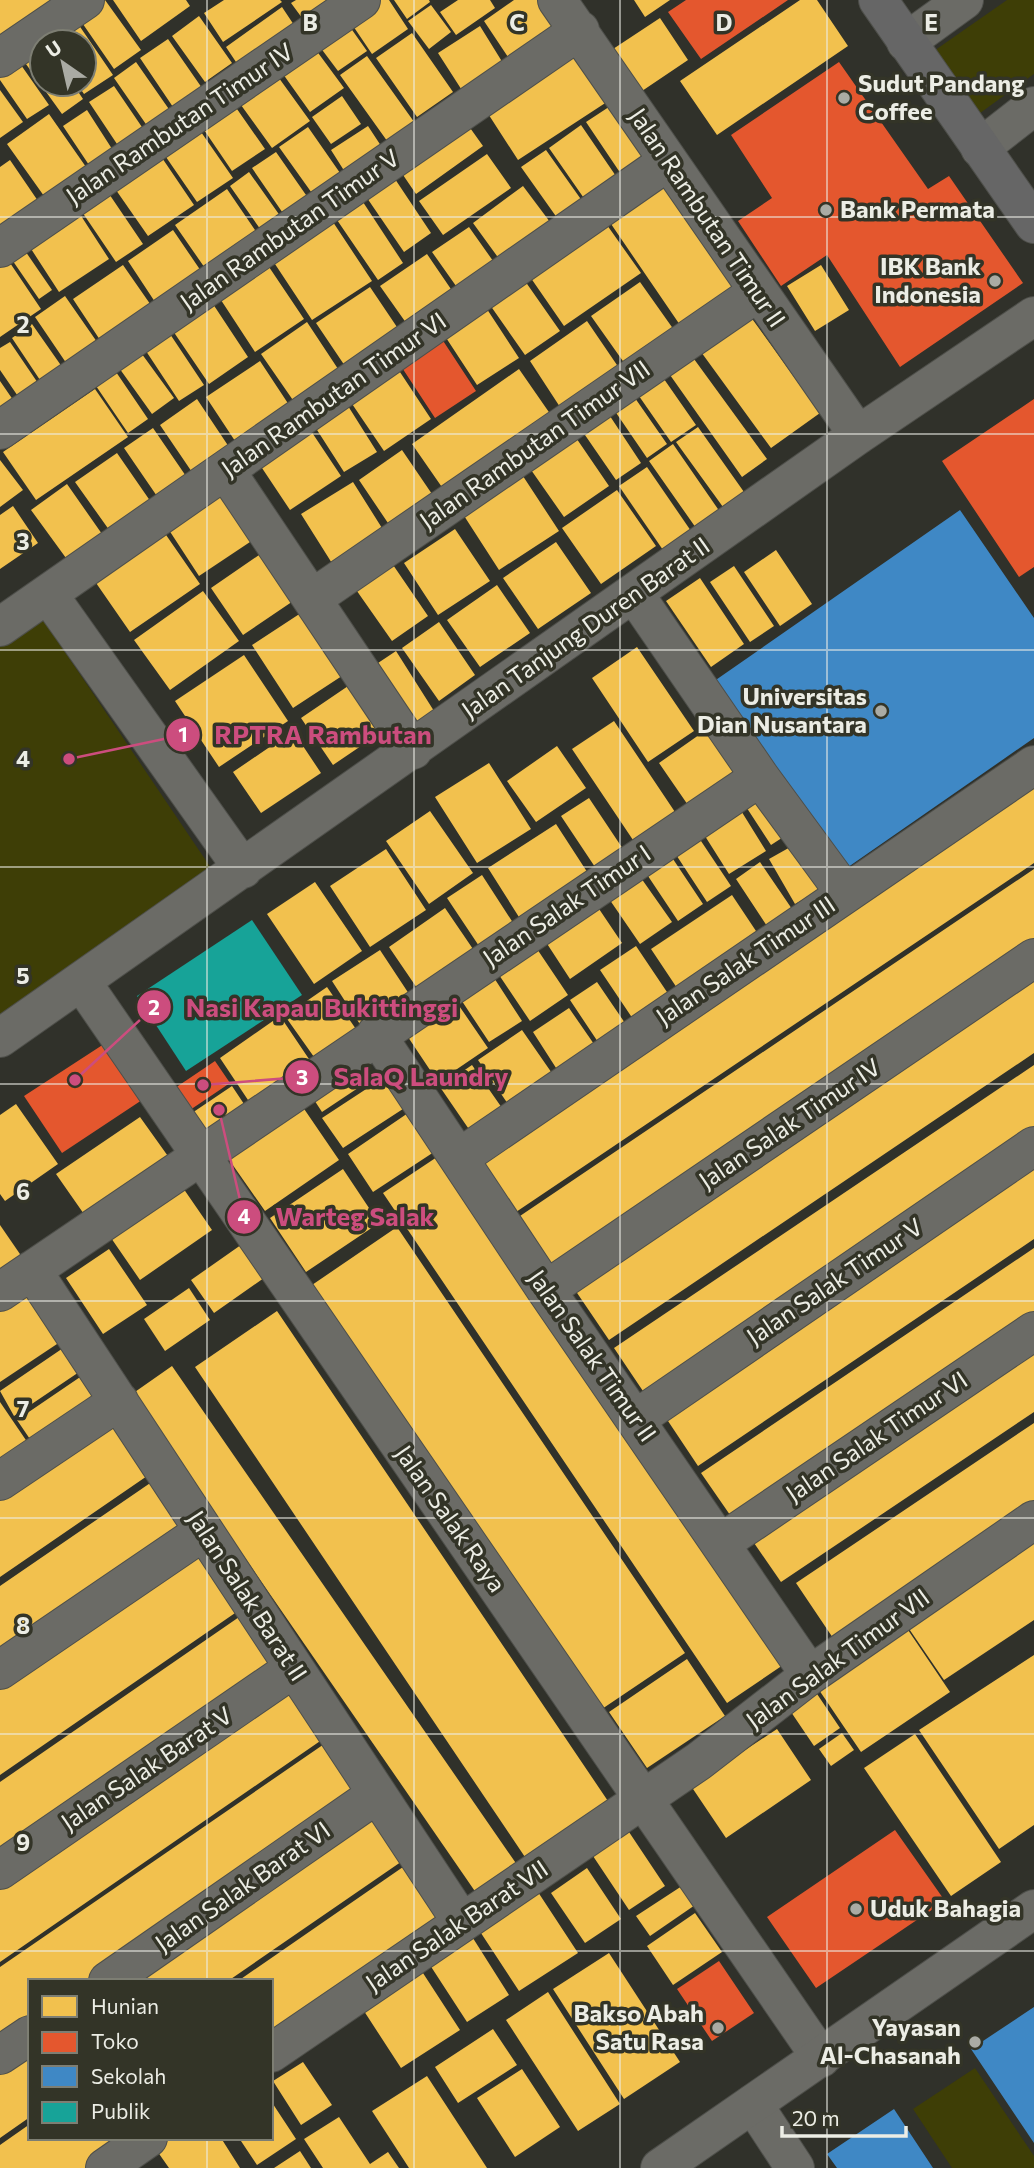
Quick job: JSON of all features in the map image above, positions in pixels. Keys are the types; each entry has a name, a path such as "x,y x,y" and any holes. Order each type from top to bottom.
{"main road":[{"path":"878,0 1034,225"}],"street":[{"path":"0,58 85,0"},
{"name":"Jalan Rambutan Timur IV","path":"0,248 361,0"},
{"name":"Jalan Rambutan Timur II","path":"558,0 667,162 858,435"},
{"path":"906,42 964,0"},
{"name":"Jalan Rambutan Timur V","path":"0,430 580,30"},
{"path":"980,148 1034,106"},
{"name":"Jalan Rambutan Timur VI","path":"0,627 667,162"},
{"name":"Jalan Rambutan Timur VII","path":"313,598 758,292"},
{"name":"Jalan Tanjung Duren Barat II","path":"0,1038 858,435 1034,316"},
{"path":"226,471 413,750"},
{"path":"47,594 243,869"},
{"path":"635,594 760,777 845,893"},
{"name":"Jalan Salak Timur III","path":"458,1158 1034,765"},
{"name":"Jalan Salak Timur I","path":"0,1292 376,1034 760,777"},
{"name":"Jalan Salak Timur IV","path":"546,1290 1034,958"},
{"name":"Jalan Salak Raya","path":"81,981 821,2058"},
{"name":"Jalan Salak Timur II","path":"376,1034 546,1290 810,1675"},
{"name":"Jalan Salak Timur V","path":"636,1419 1034,1146"},
{"name":"Jalan Salak Barat II","path":"32,1270 461,1922"},
{"name":"Jalan Salak Timur VI","path":"721,1542 1034,1331"},
{"path":"0,1481 119,1401"},
{"name":"Jalan Salak Timur VII","path":"643,1799 699,1762 810,1675 1034,1520"},
{"path":"0,1670 204,1531"},
{"name":"Jalan Salak Barat V","path":"0,1870 295,1668"},
{"name":"Jalan Salak Barat VI","path":"111,1979 377,1794"},
{"name":"Jalan Salak Barat VII","path":"273,2052 643,1799"},
{"path":"660,2168 1034,1909"},
{"path":"0,2055 28,2036"},
{"path":"753,2104 795,2168"},
{"path":"105,2168 145,2140"}],"shaded area":[{"path":"1007,0 1034,0 1034,74 976,116 931,53"},
{"path":"42,618 213,871 0,1015 0,646"},
{"path":"975,2068 1034,2156 1034,2168 952,2168 913,2109"}],"building: Hunian":[{"path":"0,0 60,0 0,40"},
{"path":"96,0 105,0 141,50 114,69 98,46 98,28 86,28 76,14"},
{"path":"113,0 186,0 190,6 141,41"},
{"path":"224,0 282,2 223,42 204,13"},
{"path":"296,0 344,0 308,26 291,3"},
{"path":"372,0 389,0 408,29 372,54 347,17"},
{"path":"394,0 429,0 430,2 407,19"},
{"path":"458,0 490,0 495,8 456,35 440,12"},
{"path":"514,0 541,0 563,32 514,66 484,21"},
{"path":"634,0 670,0 645,17"},
{"path":"800,0 817,0 848,46 717,135 680,81"},
{"path":"431,5 451,32 429,49 408,21"},
{"path":"282,7 296,28 240,68 226,47"},
{"path":"72,15 81,28 60,28"},
{"path":"199,16 232,63 205,82 172,36"},
{"path":"660,18 688,60 642,91 613,49"},
{"path":"480,26 506,68 465,95 438,53"},
{"path":"350,27 367,51 338,71 320,47"},
{"path":"412,33 453,92 417,117 376,58"},
{"path":"168,39 202,88 173,107 140,58"},
{"path":"582,45 616,96 518,160 485,109"},
{"path":"28,48 28,67 18,53"},
{"path":"316,50 344,88 310,112 283,74"},
{"path":"98,53 113,75 98,85"},
{"path":"14,55 28,75 28,98 44,98 49,105 27,119 0,80 0,65"},
{"path":"367,56 417,126 390,145 340,75"},
{"path":"136,62 173,115 150,130 114,78"},
{"path":"271,67 310,121 272,148 233,94"},
{"path":"114,86 146,133 121,150 89,102"},
{"path":"0,90 23,122 0,138"},
{"path":"342,96 361,124 331,144 312,117"},
{"path":"50,98 82,98 83,99 62,114"},
{"path":"230,99 265,149 232,171 198,121"},
{"path":"618,101 654,156 623,177 586,122"},
{"path":"87,110 114,152 91,168 63,126"},
{"path":"49,114 86,167 44,196 7,144"},
{"path":"192,119 233,178 197,202 157,144"},
{"path":"468,125 483,146 416,194 401,172"},
{"path":"581,125 620,182 588,204 549,148"},
{"path":"368,126 387,155 350,180 331,150"},
{"path":"308,127 347,183 319,203 279,147"},
{"path":"156,149 194,205 148,236 109,180"},
{"path":"546,150 585,205 560,222 521,167"},
{"path":"276,152 313,205 289,222 252,168"},
{"path":"487,154 511,188 443,235 419,201"},
{"path":"10,160 38,201 0,227 0,167"},
{"path":"249,172 283,220 263,233 230,186"},
{"path":"393,176 431,233 404,252 365,195"},
{"path":"672,178 742,283 680,325 609,221"},
{"path":"101,182 143,244 116,262 74,200"},
{"path":"523,186 556,230 505,267 473,223"},
{"path":"227,189 259,236 207,271 175,225"},
{"path":"361,199 403,263 378,280 335,217"},
{"path":"74,205 109,259 59,292 24,238"},
{"path":"602,218 641,273 564,326 526,271"},
{"path":"333,222 372,281 312,320 273,261"},
{"path":"469,227 498,268 461,293 432,252"},
{"path":"173,230 203,274 157,305 128,261"},
{"path":"19,242 52,290 39,299 6,251"},
{"path":"2,251 41,309 0,337 0,253"},
{"path":"427,254 455,295 409,327 380,286"},
{"path":"267,264 304,319 255,352 219,297"},
{"path":"123,265 155,311 104,346 73,299"},
{"path":"821,265 849,310 815,331 787,286"},
{"path":"518,271 560,331 525,355 483,295"},
{"path":"640,282 674,330 625,364 591,316"},
{"path":"370,287 401,333 347,369 316,323"},
{"path":"65,296 104,352 73,373 35,317"},
{"path":"481,300 519,358 477,385 439,327"},
{"path":"211,301 248,357 209,384 171,328"},
{"path":"745,309 820,413 771,448 696,345"},
{"path":"587,321 619,368 560,407 530,361"},
{"path":"307,322 342,375 297,406 261,354"},
{"path":"32,324 67,374 46,389 12,338"},
{"path":"168,331 204,385 179,401 144,348"},
{"path":"10,342 44,392 24,405 0,370 0,348"},
{"path":"686,348 767,459 742,477 663,365"},
{"path":"139,350 174,398 152,414 117,365"},
{"path":"260,361 293,411 239,447 206,397"},
{"path":"394,363 431,419 384,451 346,395"},
{"path":"114,369 148,419 128,433 94,383"},
{"path":"519,369 553,418 446,493 412,444"},
{"path":"657,369 696,425 671,442 632,386"},
{"path":"0,381 20,410 0,422"},
{"path":"628,388 667,444 647,458 608,401"},
{"path":"95,389 128,437 36,500 3,452"},
{"path":"343,398 377,452 344,472 310,419"},
{"path":"197,399 233,453 196,478 160,425"},
{"path":"602,404 641,463 616,480 576,422"},
{"path":"307,425 341,476 290,510 256,459"},
{"path":"568,426 609,486 564,517 522,457"},
{"path":"698,427 744,492 723,507 676,442"},
{"path":"153,428 190,482 161,502 124,448"},
{"path":"673,444 720,512 696,528 649,461"},
{"path":"402,450 434,497 390,526 359,480"},
{"path":"117,453 153,505 112,534 75,482"},
{"path":"0,460 23,490 0,507"},
{"path":"647,467 691,531 663,550 619,486"},
{"path":"519,470 559,531 499,570 459,508"},
{"path":"353,482 387,536 335,568 301,514"},
{"path":"67,484 109,544 74,569 31,510"},
{"path":"227,488 259,536 199,576 167,527"},
{"path":"617,490 656,546 601,584 562,528"},
{"path":"13,506 38,543 0,569 0,515"},
{"path":"455,529 490,581 438,615 404,563"},
{"path":"164,532 200,584 130,632 94,580"},
{"path":"556,542 591,593 538,629 503,578"},
{"path":"272,546 305,593 243,635 211,588"},
{"path":"776,550 812,604 780,626 744,572"},
{"path":"389,559 428,616 392,641 352,584"},
{"path":"734,566 774,626 750,642 710,582"},
{"path":"700,578 744,644 711,667 666,601"},
{"path":"497,585 530,633 480,667 447,620"},
{"path":"203,591 239,641 170,690 134,640"},
{"path":"307,609 348,672 293,708 252,645"},
{"path":"439,622 475,675 439,701 402,648"},
{"path":"637,647 694,731 648,762 592,678"},
{"path":"396,651 434,711 416,722 378,663"},
{"path":"244,655 288,721 219,767 175,701"},
{"path":"354,682 386,729 333,765 301,718"},
{"path":"614,721 677,815 635,843 572,749"},
{"path":"716,723 748,768 690,808 659,763"},
{"path":"293,731 321,773 261,813 233,772"},
{"path":"557,746 586,788 536,822 507,781"},
{"path":"489,763 531,829 477,863 435,797"},
{"path":"1034,777 1034,863 516,1212 476,1153"},
{"path":"759,783 791,832 771,845 739,796"},
{"path":"589,798 625,852 597,870 561,816"},
{"path":"735,801 766,851 729,874 698,825"},
{"path":"430,811 473,873 429,904 386,841"},
{"path":"556,824 593,881 524,925 488,868"},
{"path":"693,829 731,886 707,902 669,844"},
{"path":"801,841 827,886 795,904 769,859"},
{"path":"665,847 703,904 678,921 640,864"},
{"path":"386,849 426,910 370,947 330,886"},
{"path":"760,862 792,909 767,926 736,879"},
{"path":"634,868 672,922 640,944 603,890"},
{"path":"1034,869 1034,944 554,1267 520,1216"},
{"path":"482,875 517,929 483,952 447,898"},
{"path":"315,882 362,951 314,984 267,914"},
{"path":"732,895 758,934 677,988 651,949"},
{"path":"593,900 622,943 570,979 542,936"},
{"path":"445,908 475,952 419,991 389,947"},
{"path":"531,940 568,995 530,1021 493,966"},
{"path":"636,946 671,998 635,1022 600,970"},
{"path":"380,950 413,1000 365,1032 332,981"},
{"path":"487,967 522,1021 489,1042 454,989"},
{"path":"1034,972 1034,1053 609,1340 571,1284"},
{"path":"597,982 627,1026 600,1045 570,1000"},
{"path":"327,987 360,1035 319,1064 285,1016"},
{"path":"451,994 488,1048 438,1082 402,1028"},
{"path":"569,1008 596,1047 558,1071 533,1032"},
{"path":"280,1016 313,1065 252,1106 220,1058"},
{"path":"522,1030 556,1079 512,1110 478,1060"},
{"path":"357,1055 373,1078 322,1112 307,1089"},
{"path":"472,1065 509,1118 477,1141 440,1087"},
{"path":"1034,1065 1034,1141 649,1400 614,1348"},
{"path":"386,1076 406,1107 343,1148 322,1118"},
{"path":"232,1086 246,1107 206,1134 192,1113"},
{"path":"298,1100 339,1160 265,1211 223,1151"},
{"path":"16,1104 58,1164 5,1201 0,1194 0,1115"},
{"path":"411,1111 437,1150 373,1192 348,1154"},
{"path":"140,1117 170,1159 86,1217 56,1174"},
{"path":"440,1155 783,1665 727,1703 383,1193"},
{"path":"1034,1161 1034,1239 698,1466 662,1412"},
{"path":"343,1169 379,1223 306,1272 270,1218"},
{"path":"181,1185 212,1230 140,1280 109,1235"},
{"path":"0,1225 22,1257 0,1272"},
{"path":"397,1227 685,1653 599,1711 312,1285"},
{"path":"248,1240 271,1273 214,1313 191,1280"},
{"path":"1034,1248 1034,1325 737,1525 701,1473"},
{"path":"109,1249 147,1305 103,1334 66,1278"},
{"path":"34,1277 72,1334 0,1382 0,1300"},
{"path":"189,1288 210,1320 165,1351 144,1319"},
{"path":"277,1311 614,1810 531,1866 195,1367"},
{"path":"69,1344 85,1368 14,1416 0,1391"},
{"path":"1034,1350 1034,1412 781,1582 752,1540"},
{"path":"172,1366 522,1872 481,1900 132,1394"},
{"path":"89,1371 106,1396 34,1445 17,1420"},
{"path":"0,1402 34,1452 0,1474"},
{"path":"113,1421 150,1474 0,1577 0,1499"},
{"path":"1034,1423 1034,1502 833,1638 796,1583"},
{"path":"159,1477 193,1527 0,1660 0,1586"},
{"path":"1034,1532 1034,1620 944,1680 903,1620"},
{"path":"194,1547 238,1611 0,1775 0,1681"},
{"path":"242,1615 278,1667 0,1859 0,1782"},
{"path":"906,1627 950,1692 861,1752 817,1687"},
{"path":"1034,1655 1034,1825 999,1849 919,1730"},
{"path":"687,1659 725,1716 647,1768 609,1712"},
{"path":"287,1682 326,1737 0,1962 0,1880"},
{"path":"815,1691 840,1728 814,1746 789,1709"},
{"path":"777,1729 811,1780 726,1838 691,1786"},
{"path":"842,1733 854,1750 831,1766 819,1749"},
{"path":"915,1734 1001,1862 951,1896 864,1768"},
{"path":"330,1740 367,1794 100,1979 28,1979 28,2028 0,2048 0,1967"},
{"path":"377,1807 411,1855 231,1979 127,1979"},
{"path":"627,1829 665,1886 629,1910 591,1853"},
{"path":"416,1858 458,1919 273,2046 273,1979 241,1979"},
{"path":"587,1868 621,1919 585,1943 551,1893"},
{"path":"685,1884 698,1903 650,1936 636,1916"},
{"path":"538,1892 578,1953 519,1991 479,1930"},
{"path":"695,1913 722,1952 673,1985 647,1946"},
{"path":"471,1935 509,1995 467,2022 428,1962"},
{"path":"609,1953 680,2062 624,2099 553,1989"},
{"path":"421,1970 460,2030 401,2068 362,2008"},
{"path":"548,1992 620,2104 578,2131 506,2020"},
{"path":"493,2029 517,2065 458,2103 435,2067"},
{"path":"28,2047 28,2118 0,2138 0,2066"},
{"path":"303,2062 332,2105 301,2125 273,2081"},
{"path":"522,2069 560,2127 515,2157 477,2098"},
{"path":"427,2076 487,2168 409,2168 372,2111"},
{"path":"273,2104 296,2139 257,2165 240,2140 273,2140"},
{"path":"339,2117 370,2164 388,2152 399,2168 323,2168 304,2139"},
{"path":"28,2125 28,2140 136,2140 96,2168 0,2168 0,2145"},
{"path":"167,2140 222,2140 240,2168 169,2168 155,2148"},
{"path":"300,2151 311,2168 274,2168"}],"building: Toko":[{"path":"686,0 788,0 701,59 668,12"},
{"path":"839,62 928,189 949,176 1023,283 900,367 827,255 781,286 738,221 772,198 731,135"},
{"path":"436,330 476,391 435,418 395,357"},
{"path":"1034,399 1034,567 1019,577 942,461"},
{"path":"104,1044 142,1100 62,1153 24,1096"},
{"path":"215,1061 230,1083 190,1110 175,1088"},
{"name":"Uduk Bahagia","path":"895,1830 945,1901 816,1988 767,1917"},
{"path":"719,1961 754,2013 712,2041 677,1989"}],"building: Sekolah":[{"name":"Universitas Dian Nusantara","path":"960,510 1034,618 1034,738 841,872 710,684"},
{"path":"1034,2007 1034,2143 971,2049"},
{"path":"894,2109 933,2168 837,2168 827,2154"}],"building: Publik":[{"path":"252,920 302,995 186,1071 137,996"}],"place":[{"name":"Sudut Pandang Coffee","path":"844,98"},
{"name":"Bank Permata","path":"826,210"},
{"name":"IBK Bank Indonesia","path":"995,281"},
{"name":"Universitas Dian Nusantara","path":"881,711"},
{"name":"RPTRA Rambutan","path":"69,759"},
{"name":"Nasi Kapau Bukittinggi","path":"75,1080"},
{"name":"SalaQ Laundry","path":"203,1085"},
{"name":"Warteg Salak","path":"219,1110"},
{"name":"Uduk Bahagia","path":"856,1909"},
{"name":"Bakso Abah Satu Rasa","path":"718,2028"},
{"name":"Yayasan Al-Chasanah","path":"975,2042"}]}
